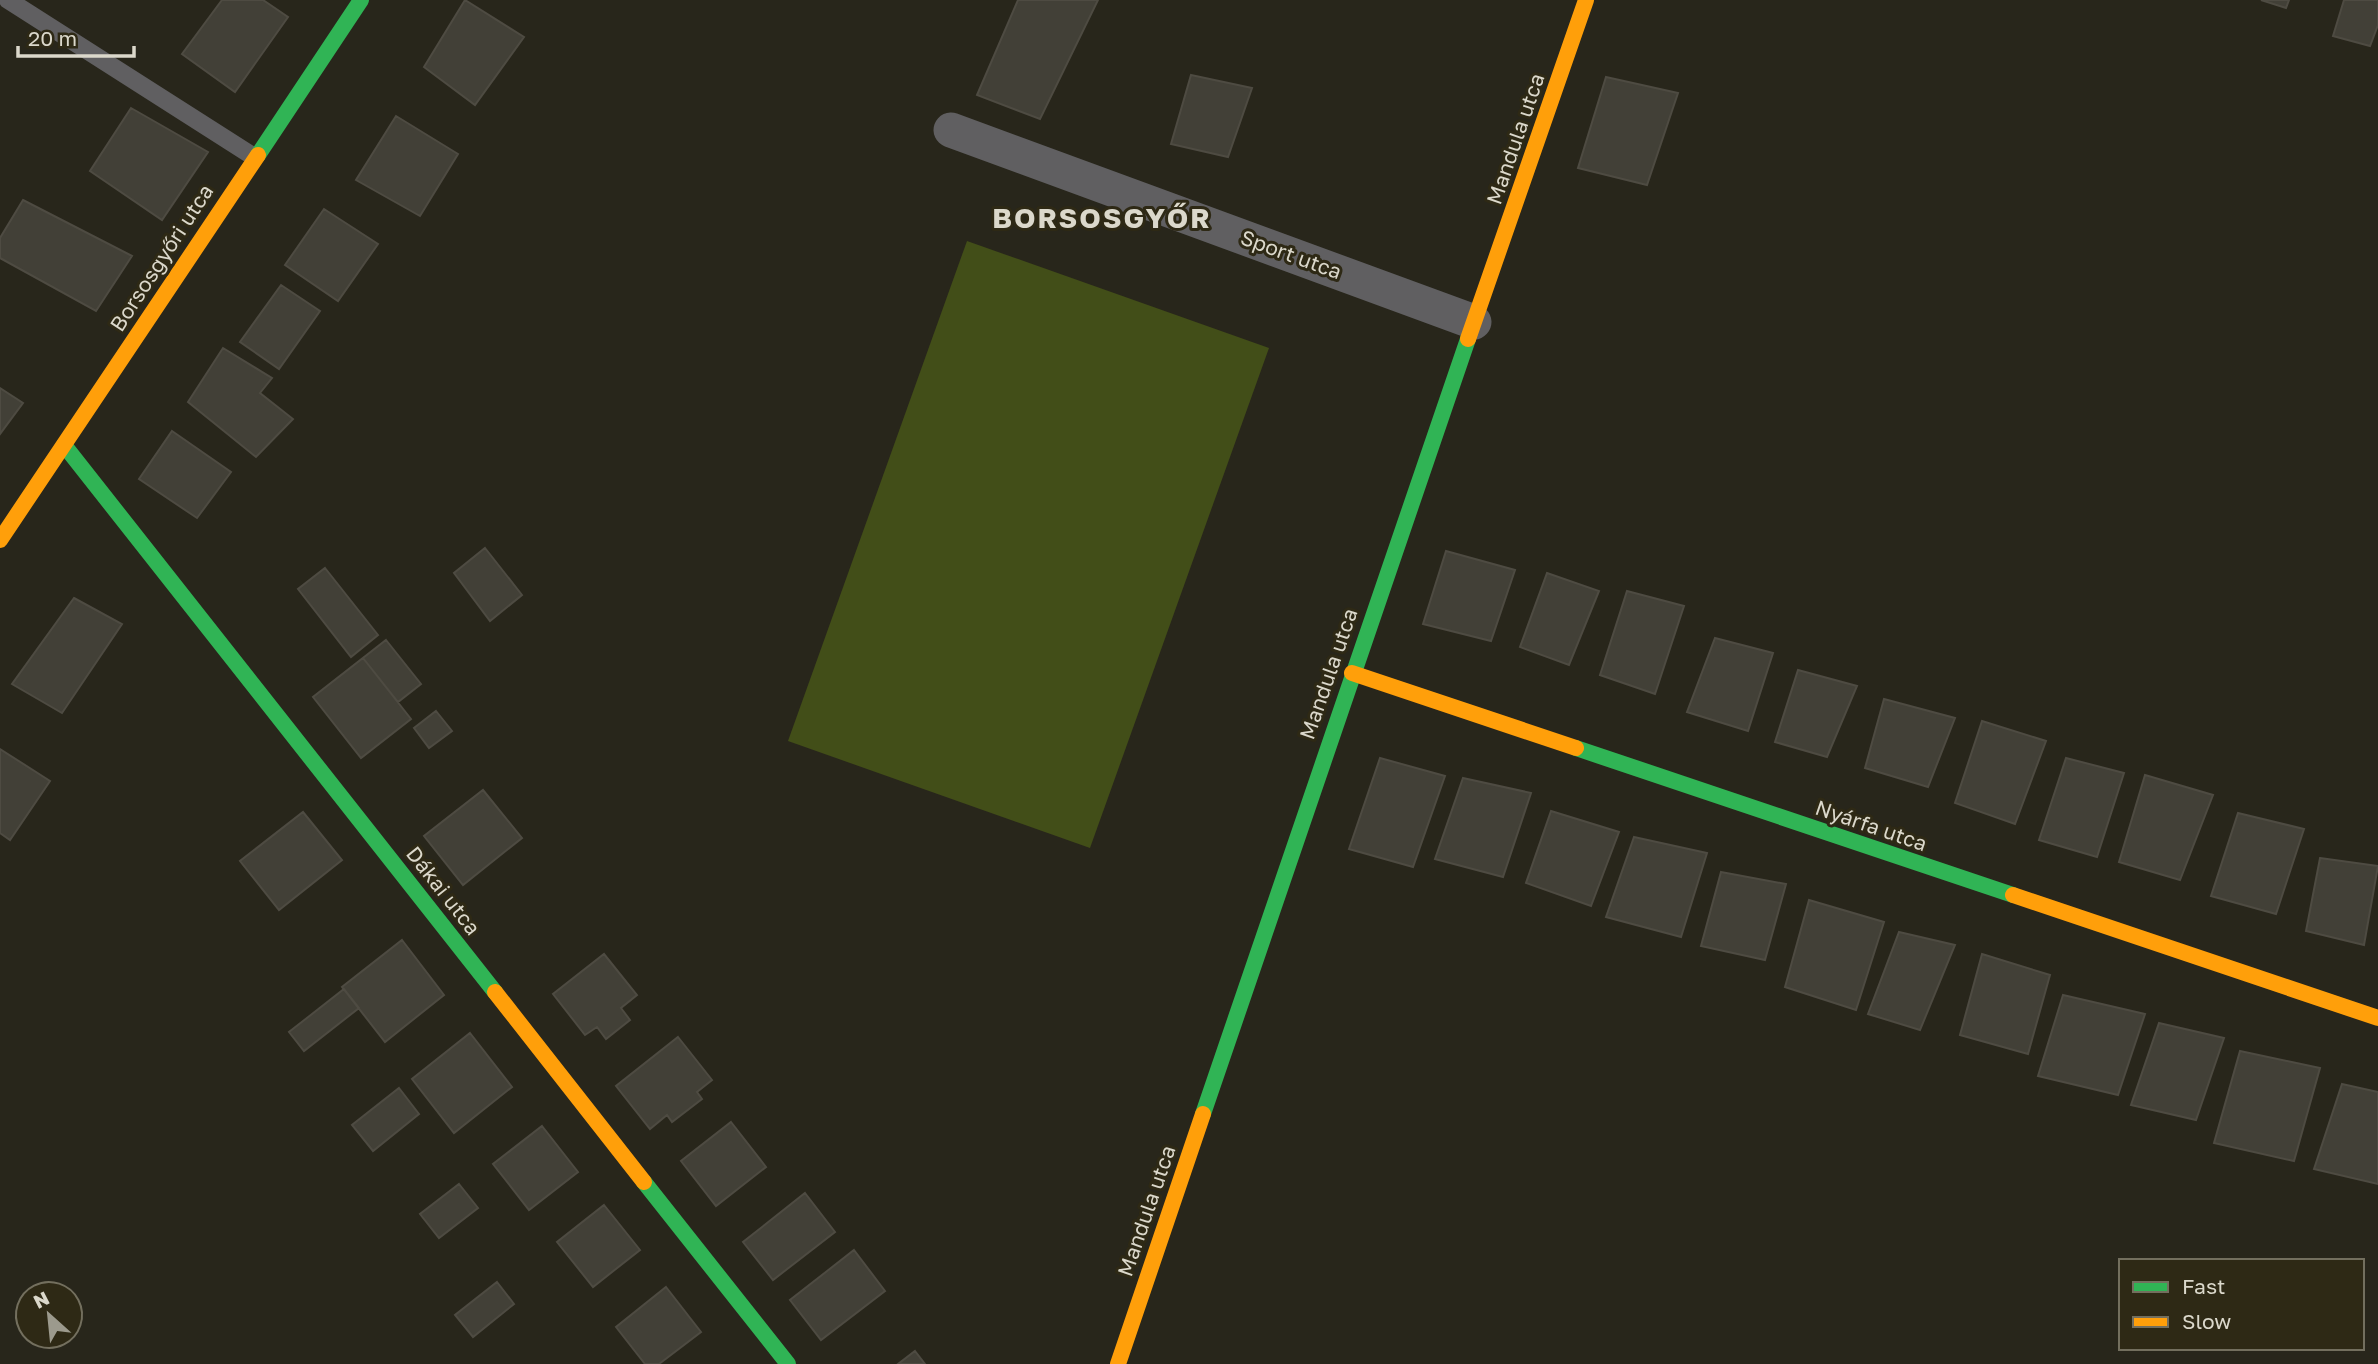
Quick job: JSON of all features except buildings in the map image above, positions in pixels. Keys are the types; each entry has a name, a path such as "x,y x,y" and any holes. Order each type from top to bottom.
{"street":[{"name":"Borsosgyőri utca","path":"0,540 361,0"},
{"name":"Mandula utca","path":"1118,1364 1352,673 1586,0"},
{"name":"Sport utca","path":"951,130 1474,322"},
{"name":"Dákai utca","path":"64,444 788,1364"},
{"name":"Nyárfa utca","path":"1352,673 2378,1018"}],"lane":[{"path":"8,0 254,157"}],"green space":[{"path":"967,241 1269,348 1090,848 788,741"}],"traffic: fast":[{"path":"258,155 361,0"},
{"path":"1203,1114 1468,339"},
{"path":"64,445 495,992"},
{"path":"1576,748 2013,895"},
{"path":"644,1182 788,1364"}],"traffic: slow":[{"path":"1468,339 1586,0"},
{"path":"0,540 258,155"},
{"path":"1352,673 1576,748"},
{"path":"2013,895 2378,1018"},
{"path":"495,992 644,1182"},
{"path":"1118,1364 1203,1114"}],"district":[{"name":"BORSOSGYŐR","path":"1102,218"}]}
